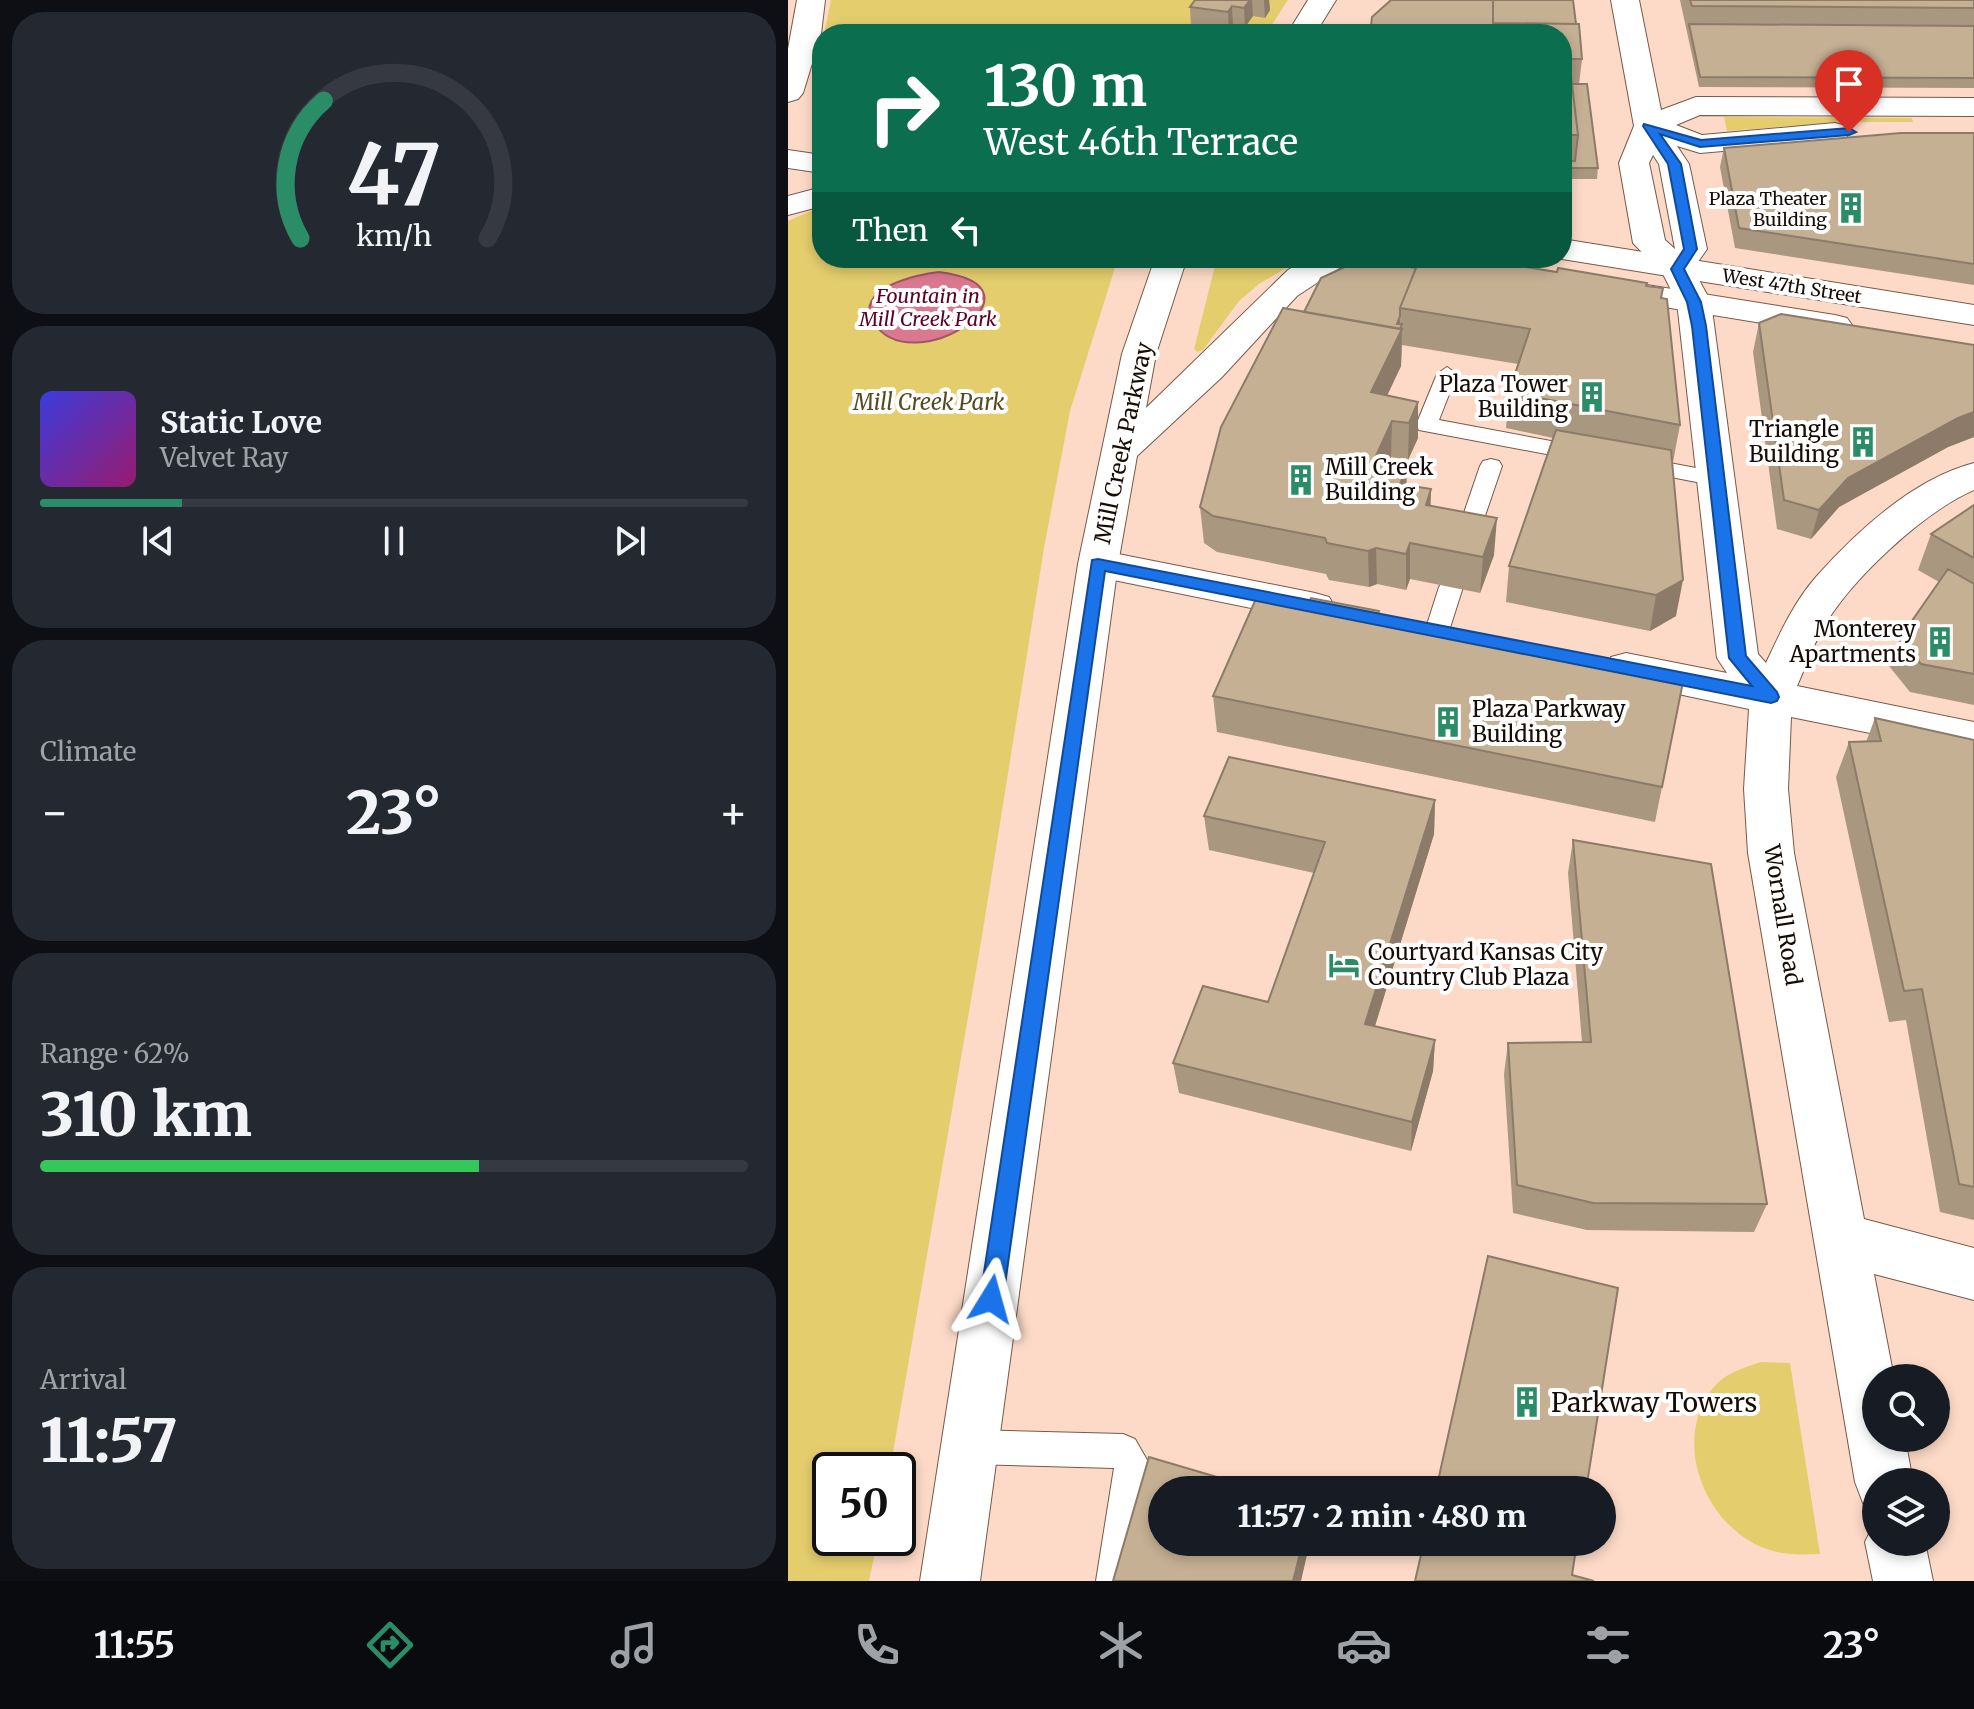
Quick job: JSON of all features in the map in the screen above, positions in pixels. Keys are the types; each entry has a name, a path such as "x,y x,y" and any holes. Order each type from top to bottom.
{"street":[{"path":"788,93 807,34 811,0"},
{"path":"1307,24 1322,0"},
{"path":"1625,0 1649,126 1634,163 1649,243 1677,269 1694,302 1738,658 1771,697"},
{"path":"1649,126 1696,106 1974,107"},
{"path":"1649,126 1700,144 1849,132 1974,131"},
{"path":"788,159 812,163"},
{"path":"788,206 812,199"},
{"name":"West 47th Street","path":"1572,251 1974,315"},
{"name":"Mill Creek Parkway","path":"950,1581 1098,564 1139,354 1168,268"},
{"path":"1118,454 1220,358 1270,302 1290,284 1316,268"},
{"name":"West 47th Street","path":"1571,283 1867,331"},
{"name":"Wornall Road","path":"1863,1364 1771,853 1766,789 1771,697 1803,626 1829,588 1894,524 1951,485 1974,475"},
{"path":"1098,564 1348,614"},
{"path":"1589,661 1974,738"},
{"path":"1840,1239 1974,1274"},
{"path":"1898,1556 1903,1581"}],"lane":[{"path":"1447,374 1427,425 1717,479"},
{"path":"1463,549 1491,466"},
{"path":"1437,631 1451,587"},
{"path":"969,1447 1123,1451 1134,1467 1114,1581"}],"green space":[{"path":"831,0 1288,0 1272,24 826,24"},
{"path":"1724,117 1912,118 1913,122 1843,122 1727,131"},
{"name":"Mill Creek Park","path":"812,210 812,268 1115,268 1070,411 1044,548 982,936 893,1452 812,1452 812,1556 874,1556 869,1581 788,1581 788,221"},
{"path":"1214,268 1286,268 1259,284 1239,301 1203,350 1197,352 1194,349"},
{"path":"1761,1362 1790,1363 1820,1554 1774,1551 1739,1534 1722,1518 1700,1477 1695,1454 1695,1431 1701,1409 1723,1378"}],"water":[{"name":"Fountain in Mill Creek Park","path":"939,272 972,281 984,295 981,311 965,326 943,337 917,342 893,339 874,323 869,311 879,292 903,280"}],"building":[{"path":"1195,0 1250,0 1244,8 1232,6 1228,12 1190,7"},
{"path":"1391,0 1493,0 1493,23 1579,24 1582,59 1572,59 1572,24 1371,24 1372,17"},
{"path":"1493,0 1573,0 1576,24 1493,23"},
{"path":"1690,0 1974,0 1974,8 1692,6"},
{"path":"1689,24 1974,26 1974,78 1700,77"},
{"path":"1572,84 1578,135 1572,135"},
{"path":"1572,84 1587,84 1598,168 1572,168 1578,135"},
{"name":"Plaza Theater Building","path":"1901,133 1974,133 1974,264 1739,228 1724,148"},
{"path":"1343,268 1416,268 1400,308 1397,324 1402,324 1400,329 1304,312 1321,278"},
{"name":"Plaza Tower Building","path":"1416,268 1532,268 1557,272 1558,268 1663,288 1661,298 1667,299 1680,425 1509,392 1530,329 1400,308"},
{"name":"Mill Creek Building","path":"1283,308 1402,329 1371,392 1418,402 1409,423 1392,421 1374,460 1407,467 1400,484 1431,489 1426,505 1497,518 1483,557 1410,543 1406,554 1376,548 1368,551 1327,543 1325,538 1213,516 1200,507 1221,427"},
{"name":"Triangle Building","path":"1781,314 1974,345 1974,412 1848,478 1819,510 1784,500 1759,323"},
{"path":"1556,430 1671,450 1683,580 1656,595 1509,566"},
{"path":"1974,505 1974,558 1931,534"},
{"path":"1948,569 1974,584 1974,674 1921,664 1900,638"},
{"name":"Plaza Parkway Building","path":"1258,594 1308,603 1311,598 1379,611 1376,618 1684,677 1662,787 1213,696"},
{"path":"1875,718 1974,740 1974,1187 1959,1184 1922,989 1904,991 1849,742 1881,741"},
{"name":"Courtyard Kansas City Country Club Plaza","path":"1229,757 1435,800 1365,1024 1435,1040 1412,1122 1173,1063 1203,986 1268,1002 1325,842 1204,816"},
{"path":"1573,840 1711,864 1767,1204 1593,1203 1517,1185 1508,1043 1591,1042"},
{"name":"Parkway Towers","path":"1488,1256 1618,1288 1588,1476 1439,1476"},
{"path":"1149,1457 1213,1476 1148,1476 1148,1556 1299,1556 1293,1581 1113,1581"},
{"path":"1421,1556 1575,1556 1572,1575 1594,1581 1415,1581"}],"place":[{"name":"Plaza Theater Building","path":"1851,208"},
{"name":"Plaza Tower Building","path":"1592,397"},
{"name":"Triangle Building","path":"1863,442"},
{"name":"Mill Creek Building","path":"1301,480"},
{"name":"Monterey Apartments","path":"1940,642"},
{"name":"Plaza Parkway Building","path":"1448,722"},
{"name":"Courtyard Kansas City Country Club Plaza","path":"1344,965"},
{"name":"Parkway Towers","path":"1527,1402"}],"route":[{"path":"991,1299 1098,564 1771,697 1738,658 1699,326 1694,302 1677,269 1691,249 1674,164 1649,126 1700,144 1849,132"}]}
